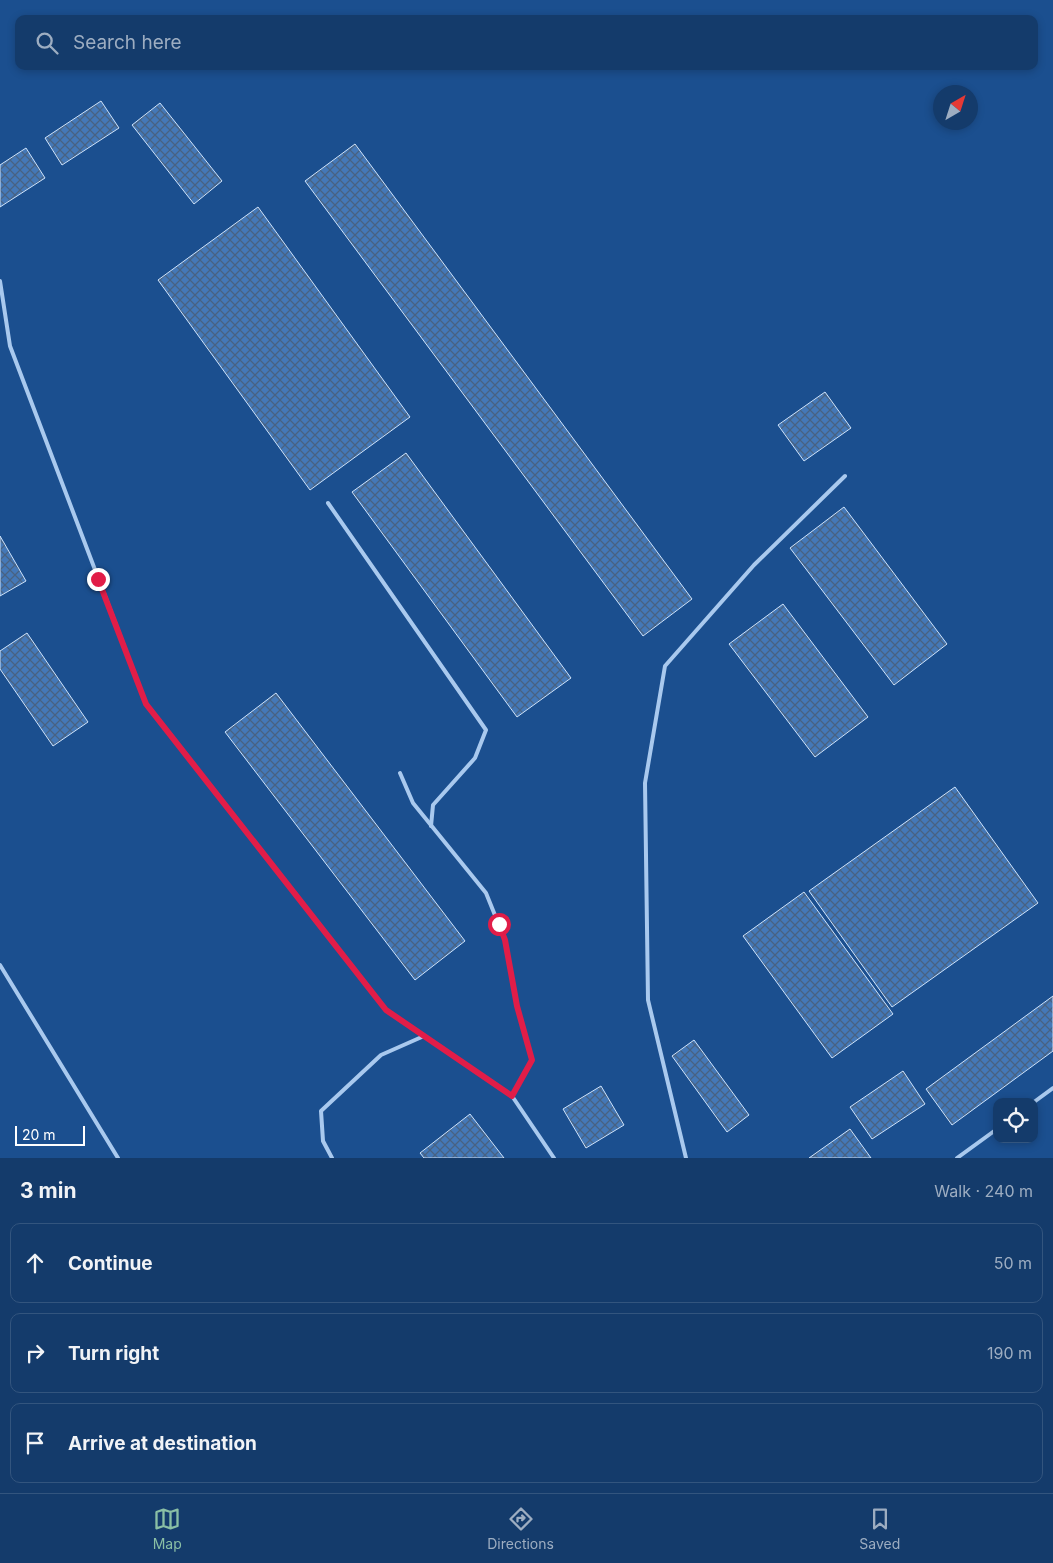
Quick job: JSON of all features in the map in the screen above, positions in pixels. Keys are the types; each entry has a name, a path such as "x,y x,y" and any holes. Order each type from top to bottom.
{"lane":[{"path":"0,281 10,346 146,704 386,1010 512,1096 554,1158"},
{"path":"686,1158 648,1000 645,783 665,666 754,565 845,476"},
{"path":"328,504 486,730 475,758 433,805 431,826"},
{"path":"400,773 413,803 486,894 505,940 517,1006 532,1060 512,1096"},
{"path":"0,965 118,1158"},
{"path":"332,1158 323,1141 321,1111 381,1055 424,1036"},
{"path":"1038,1099 1053,1088"},
{"path":"957,1158 993,1132"}],"building":[{"path":"101,101 119,128 62,165 45,138"},
{"path":"160,103 222,181 194,204 132,125"},
{"path":"355,144 692,599 643,636 305,181"},
{"path":"26,148 45,178 0,207 0,165"},
{"path":"258,207 410,417 310,490 158,280"},
{"path":"825,392 851,428 804,461 778,425"},
{"path":"406,453 571,678 517,717 352,492"},
{"path":"844,507 947,644 894,685 790,548"},
{"path":"0,536 26,581 0,596"},
{"path":"783,604 868,717 815,757 729,644"},
{"path":"27,633 88,722 53,746 0,669 0,651"},
{"path":"276,693 465,941 415,980 225,732"},
{"path":"955,787 1038,903 892,1007 809,891"},
{"path":"804,892 893,1014 832,1058 743,936"},
{"path":"1053,996 1053,1051 952,1125 926,1089"},
{"path":"694,1040 749,1115 727,1132 672,1056"},
{"path":"903,1071 925,1104 872,1139 850,1107"},
{"path":"601,1086 624,1125 586,1148 563,1109"},
{"path":"470,1114 504,1158 424,1158 420,1153"},
{"path":"850,1129 871,1158 809,1158"}],"route":[{"path":"98,579 146,704 386,1010 512,1096 532,1060 517,1006 505,940 499,924"}]}
